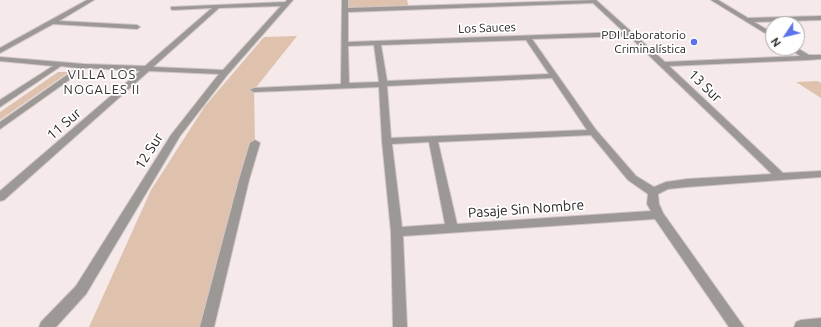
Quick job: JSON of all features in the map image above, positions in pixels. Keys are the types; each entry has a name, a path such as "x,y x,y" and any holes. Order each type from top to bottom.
{"street":[{"path":"0,51 91,0"},
{"path":"345,86 344,44 346,0"},
{"path":"411,0 413,7"},
{"path":"346,10 594,0"},
{"name":"13 Sur","path":"594,0 781,177"},
{"path":"714,0 765,31"},
{"path":"173,8 217,7 288,2"},
{"name":"12 Sur","path":"46,327 81,290 176,135 225,72 288,2"},
{"name":"11 Sur","path":"0,197 217,7"},
{"path":"747,20 821,18"},
{"path":"51,22 137,27"},
{"name":"Los Sauces","path":"344,44 630,34"},
{"path":"528,38 593,132 628,174 653,192"},
{"path":"377,44 383,84 387,141 397,232 400,327"},
{"path":"663,64 821,57"},
{"path":"0,59 84,66 225,72"},
{"path":"0,104 60,64"},
{"path":"0,126 84,66"},
{"path":"254,90 554,76"},
{"path":"387,141 593,132"},
{"path":"433,139 452,229"},
{"path":"207,327 254,143"},
{"path":"653,192 666,186 687,183 821,174"},
{"path":"653,192 653,204 658,215 737,327"},
{"name":"Pasaje Sin Nombre","path":"397,232 658,215"},
{"path":"801,327 821,325"}],"shaded area":[{"path":"348,0 407,0 409,8 348,11"},
{"path":"297,36 254,90 255,143 207,327 89,327 151,190 205,106 264,37"},
{"path":"58,72 69,72 0,120 0,112"},
{"path":"818,81 821,83 821,98 796,82"}],"place":[{"name":"PDI Laboratorio Criminalística","path":"694,42"}],"district":[{"name":"VILLA LOS NOGALES II","path":"102,82"}]}
